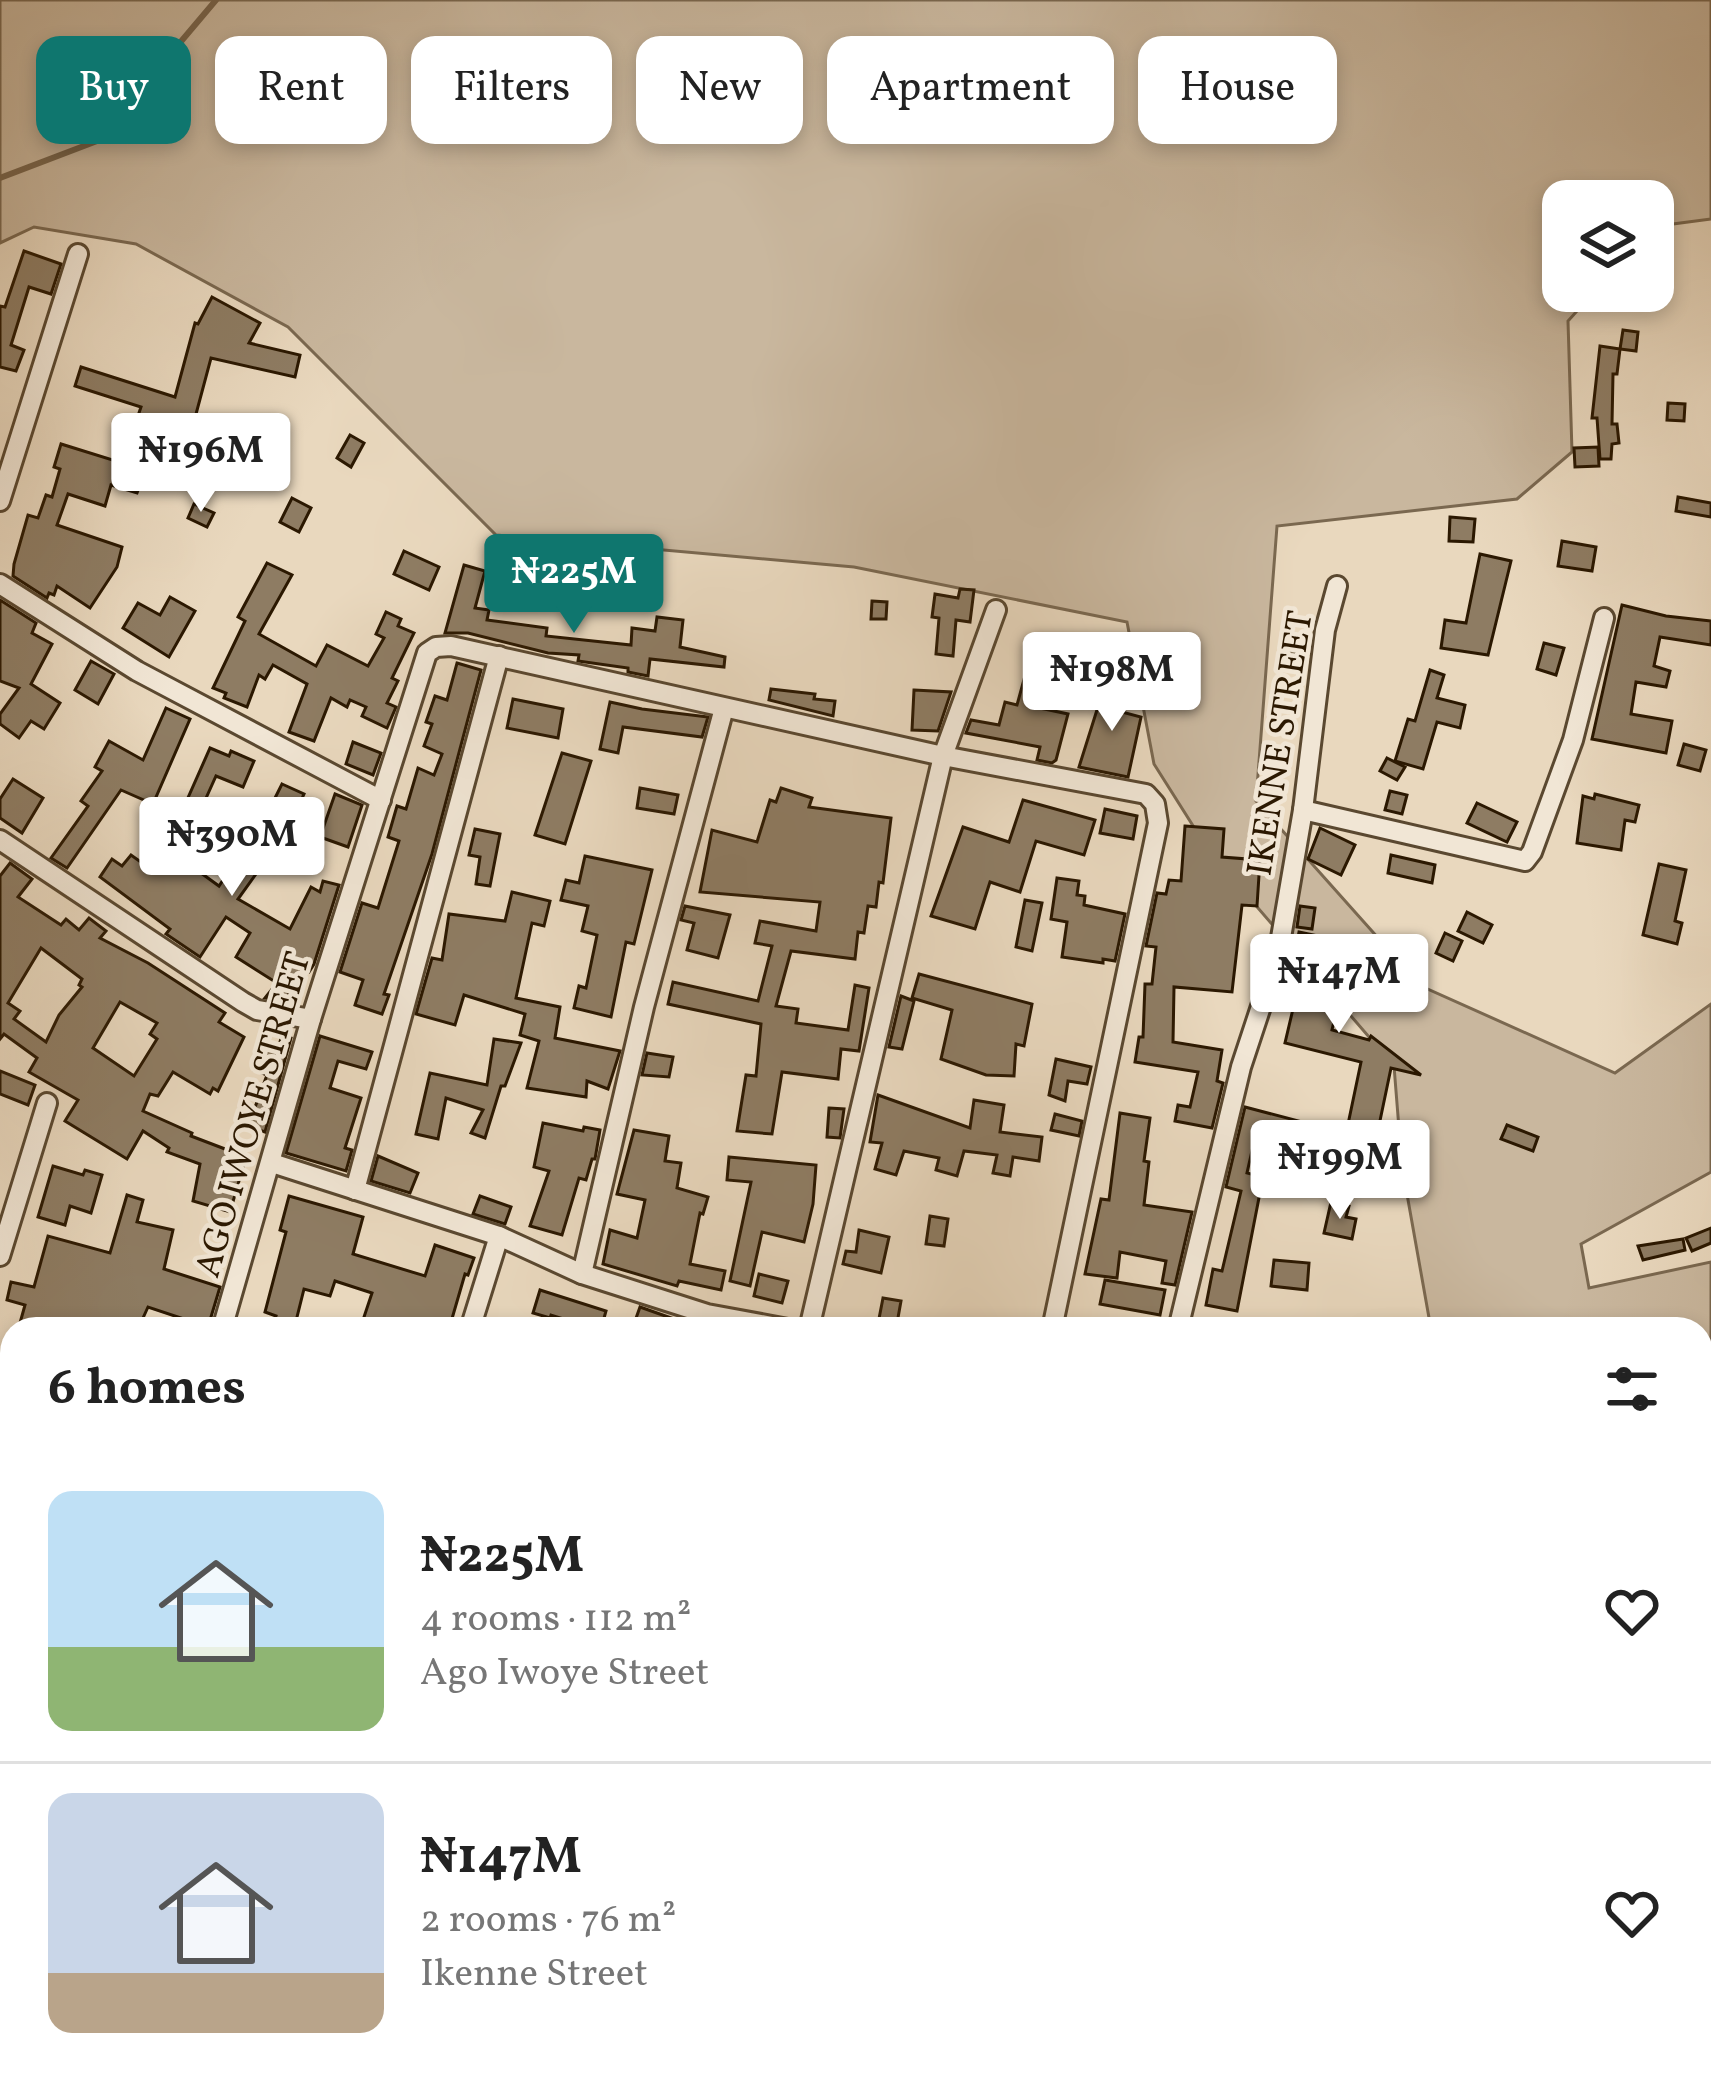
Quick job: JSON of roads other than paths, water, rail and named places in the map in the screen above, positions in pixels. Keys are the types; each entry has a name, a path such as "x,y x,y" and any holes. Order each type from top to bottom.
{"street":[{"path":"0,501 78,254"},
{"path":"0,584 137,670 381,800"},
{"name":"IKENNE STREET","path":"1181,1317 1241,1067 1278,955 1303,810 1325,630 1337,586"},
{"path":"812,1317 943,756 996,610"},
{"path":"1303,810 1525,861 1573,740 1604,618"},
{"name":"AGO IWOYE STREET","path":"226,1317 311,1019 428,653 436,646 499,656"},
{"path":"356,1190 499,656 943,756 1146,794 1155,804 1158,824 1055,1317"},
{"path":"582,1274 644,1006 724,708"},
{"path":"0,839 243,1002 257,1010 311,1019"},
{"path":"0,1256 47,1103"},
{"path":"272,1163 499,1236 695,1317"},
{"path":"474,1317 499,1236"}],"waterway":[{"path":"0,178 97,141 216,0"}]}
